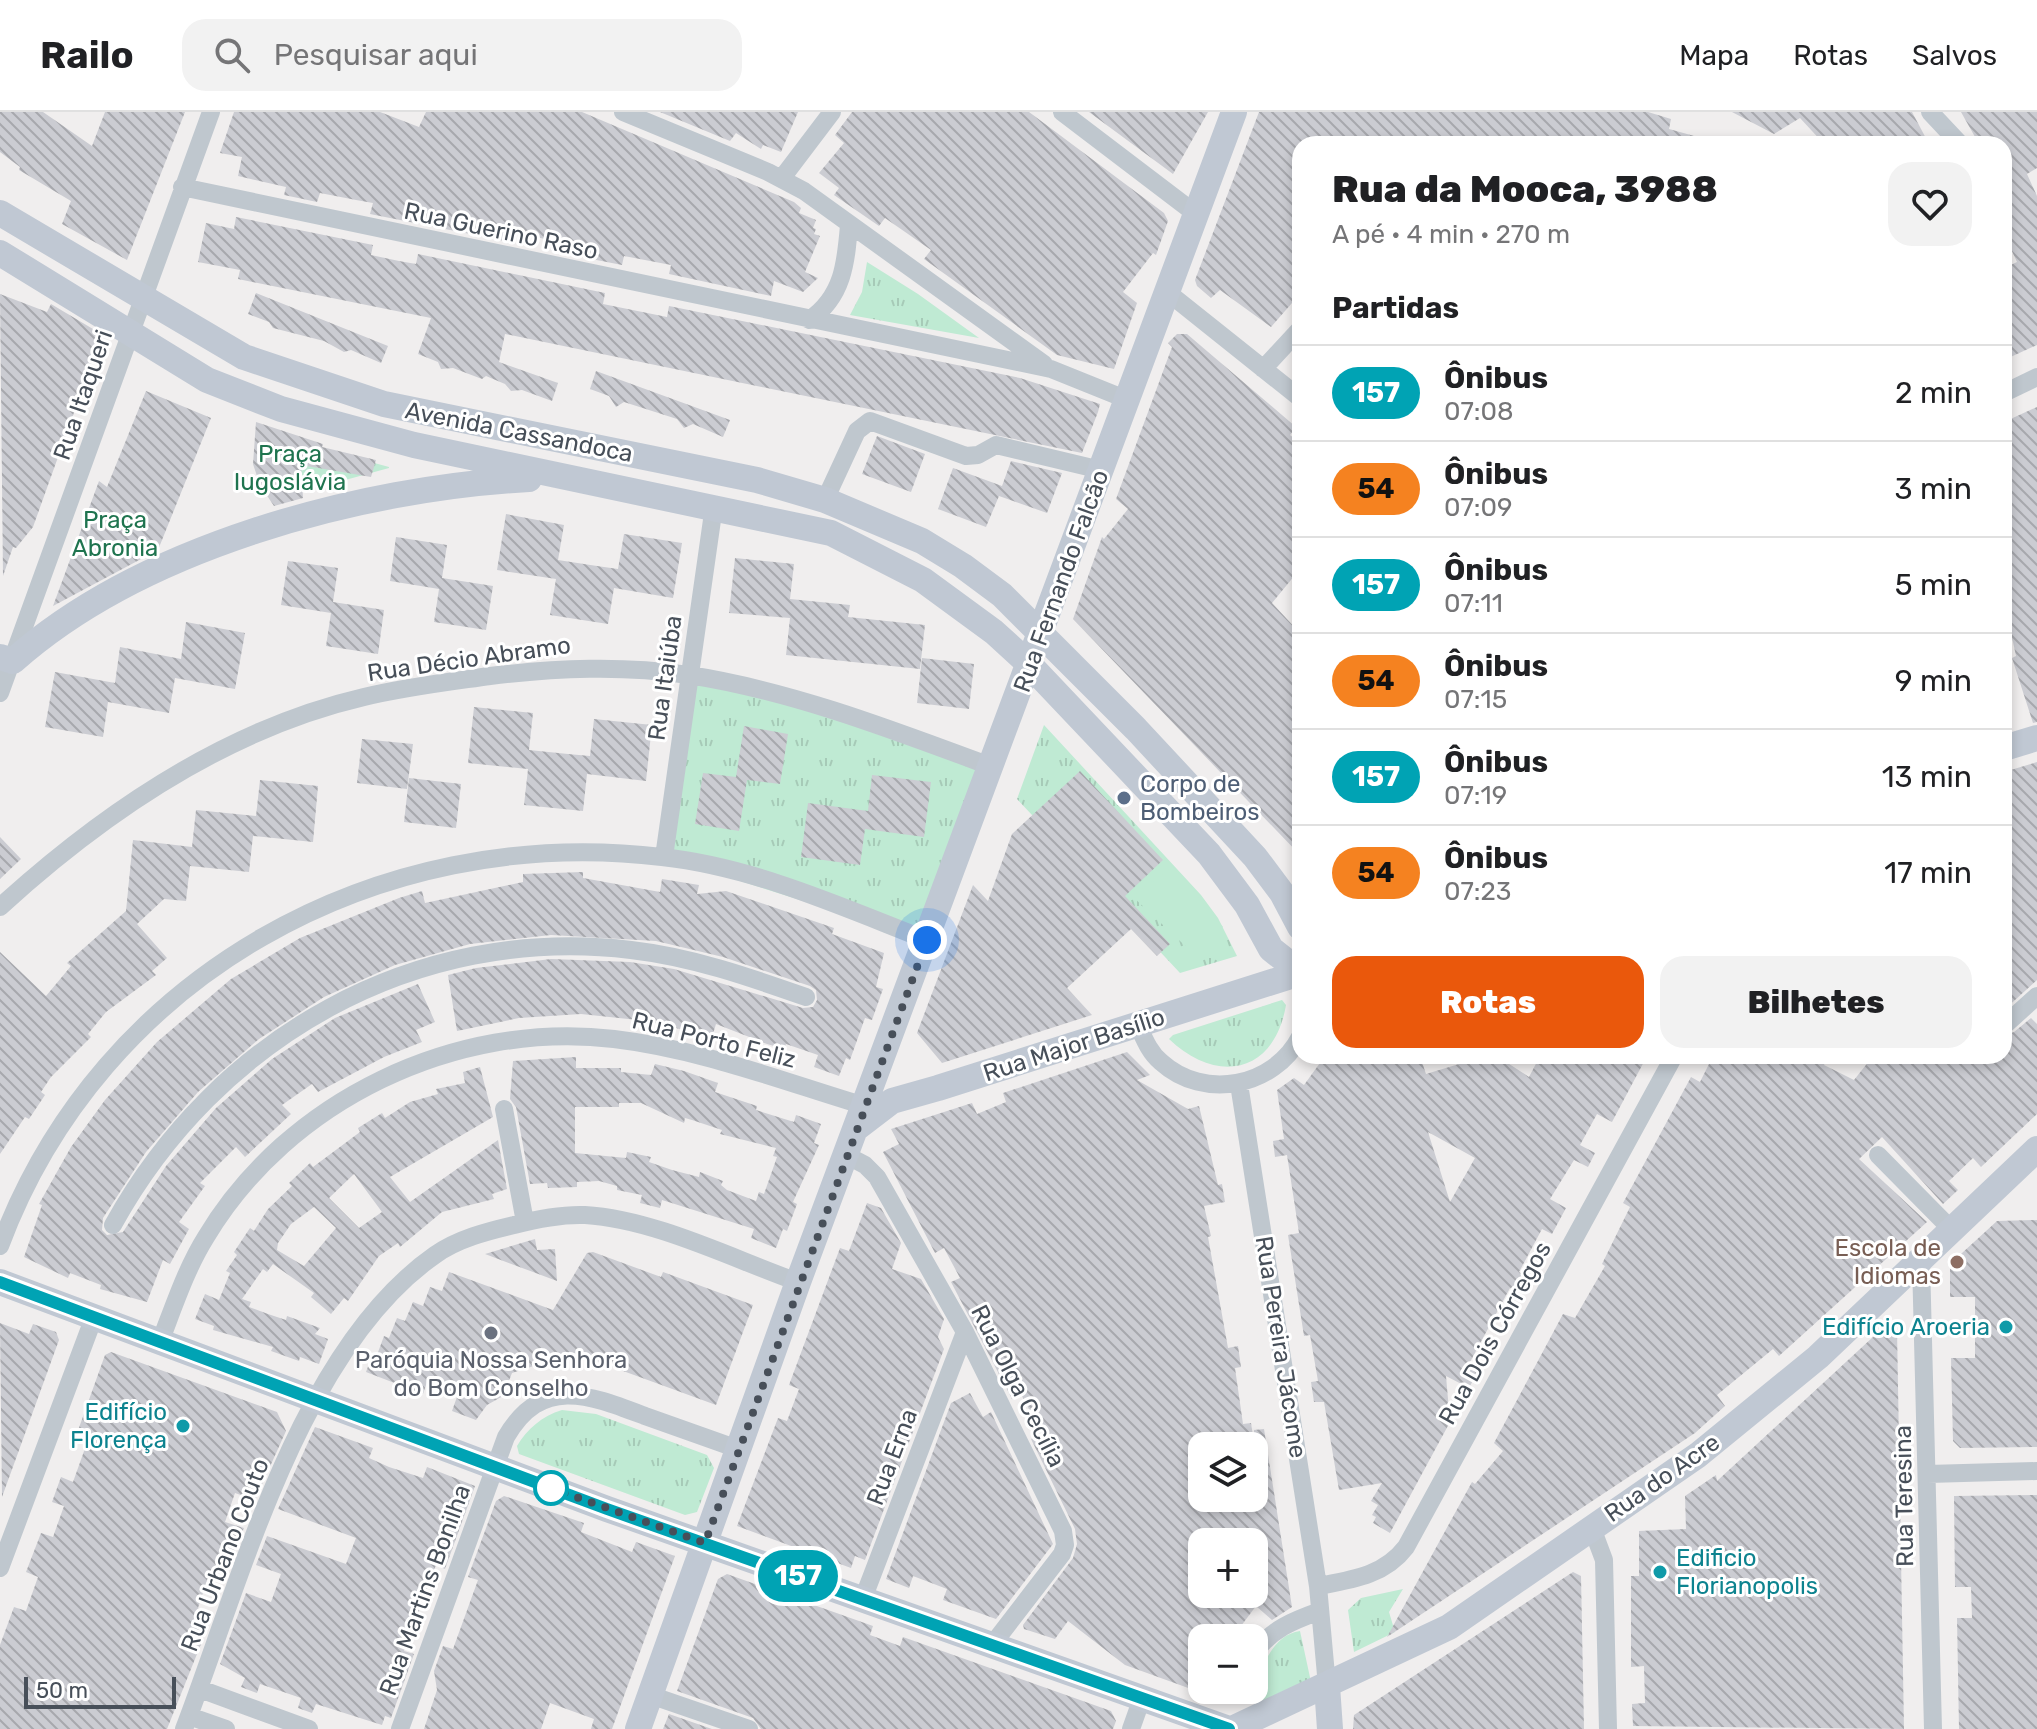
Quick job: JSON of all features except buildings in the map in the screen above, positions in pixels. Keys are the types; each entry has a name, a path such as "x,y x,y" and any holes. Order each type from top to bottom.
{"main road":[{"name":"Rua Fernando Falcão","path":"638,1729 798,1282 1234,112"},
{"name":"Avenida Cassandoca","path":"0,213 244,357 384,404 757,480 825,500 922,541 963,566 1040,632 1255,857 1292,912"},
{"name":"Avenida Cassandoca","path":"0,253 207,380 281,409 414,445 831,533 876,554 962,607 1029,665 1228,878 1271,949 1292,966"},
{"path":"6,659 75,611 247,534 353,504 415,491 560,477"},
{"path":"1114,754 1136,729"},
{"path":"2012,746 2037,738"},
{"path":"1147,789 1170,766"},
{"name":"Rua Major Basílio","path":"860,1118 892,1101 1292,975"},
{"path":"886,1049 889,1071 898,1081 920,1090 938,1088"},
{"name":"Rua do Acre","path":"1230,1729 1449,1627 1723,1436 1818,1357 2037,1149"},
{"path":"0,1282 495,1468 1230,1729"},
{"name":"Rua Pereira Jácome","path":"1327,1686 1330,1729"}],"street":[{"name":"Rua Itaqueri","path":"0,693 6,659 144,298 211,112"},
{"path":"623,112 782,178 1051,369 1128,400"},
{"path":"782,178 832,112"},
{"path":"1062,112 1196,214"},
{"path":"1930,112 1952,136"},
{"name":"Rua Guerino Raso","path":"182,187 1051,369"},
{"path":"809,320 829,304 841,283 849,225"},
{"path":"1166,291 1292,392"},
{"path":"1263,369 1292,338"},
{"path":"2012,389 2037,377"},
{"path":"825,500 857,431 870,421 966,456 978,455 996,445 1101,470"},
{"name":"Rua Itaiúba","path":"664,857 714,506"},
{"name":"Rua Décio Abramo","path":"0,907 54,859 129,804 190,766 310,713 364,697 410,688 570,667 690,675 811,705 990,766"},
{"path":"0,1246 31,1170 99,1074 133,1036 224,960 282,926 375,884 467,862 545,853 664,857 797,890 927,940"},
{"path":"113,1225 158,1154 216,1087 240,1066 337,1003 395,979 466,958 566,947 630,950 724,969 806,997"},
{"path":"2012,1019 2034,1004"},
{"path":"1138,1025 1154,1055 1173,1071 1196,1081 1239,1084 1273,1070 1292,1052"},
{"name":"Rua Porto Feliz","path":"160,1342 207,1235 250,1180 319,1116 381,1078 435,1056 491,1042 562,1035 614,1039 681,1051 860,1118"},
{"name":"Rua Dois Córregos","path":"1318,1586 1368,1575 1397,1559 1406,1547 1670,1064"},
{"name":"Rua Pereira Jácome","path":"1239,1084 1318,1586 1327,1686"},
{"path":"504,1109 525,1222"},
{"name":"Rua Olga Cecília","path":"846,1155 865,1165 877,1177 965,1332 1026,1450 1063,1531 1065,1545 992,1645"},
{"path":"1878,1155 1952,1230"},
{"name":"Rua Urbano Couto","path":"187,1723 252,1547 314,1399 368,1319 435,1254 493,1230 525,1222 562,1216 607,1217 651,1229 798,1282"},
{"name":"Rua Teresina","path":"1921,1262 1933,1729"},
{"path":"0,1568 94,1317"},
{"name":"Rua Erna","path":"863,1599 965,1332"},
{"name":"Rua Martins Bonilha","path":"400,1729 495,1468 517,1417 537,1403 572,1394 591,1396 738,1449"},
{"path":"1928,1474 2037,1471"},
{"path":"1592,1528 1604,1560 1608,1729"},
{"path":"1268,1635 1320,1611"},
{"path":"200,1689 288,1726 309,1729"},
{"path":"650,1695 749,1729"},
{"path":"1131,1729 1142,1698"},
{"path":"187,1723 226,1729"}],"green space":[{"path":"867,262 979,338 850,315 862,292"},
{"path":"305,444 389,467 389,468 276,499"},
{"path":"694,676 990,766 927,940 664,857"},
{"path":"1044,725 1201,895 1218,918 1237,956 1180,973 1017,799"},
{"path":"1173,867 1223,927 1196,956 1132,896"},
{"path":"1282,1000 1286,1005 1269,1046 1256,1058 1241,1065 1205,1063 1169,1039 1173,1035"},
{"path":"562,1410 596,1414 707,1455 714,1468 697,1512 685,1515 519,1454 517,1446 525,1434 548,1416"},
{"path":"1403,1589 1389,1612 1395,1632 1354,1652 1348,1610 1361,1598"},
{"path":"1300,1631 1311,1682 1268,1704 1268,1656 1290,1634"}],"bus line":[{"name":"157","path":"0,1282 607,1509 1229,1729"}],"place":[{"name":"Corpo de Bombeiros","path":"1124,798"},
{"name":"Escola de Idiomas","path":"1957,1262"},
{"name":"Edifício Aroeria","path":"2006,1327"},
{"name":"Paróquia Nossa Senhora do Bom Conselho","path":"491,1333"},
{"name":"Edifício Florença","path":"183,1426"},
{"name":"Edificio Florianopolis","path":"1660,1572"}],"route":[{"path":"551,1488 705,1543 798,1282 927,940"}],"park label":[{"name":"Praça Iugoslávia","path":"290,468"},
{"name":"Praça Abronia","path":"115,534"}]}
